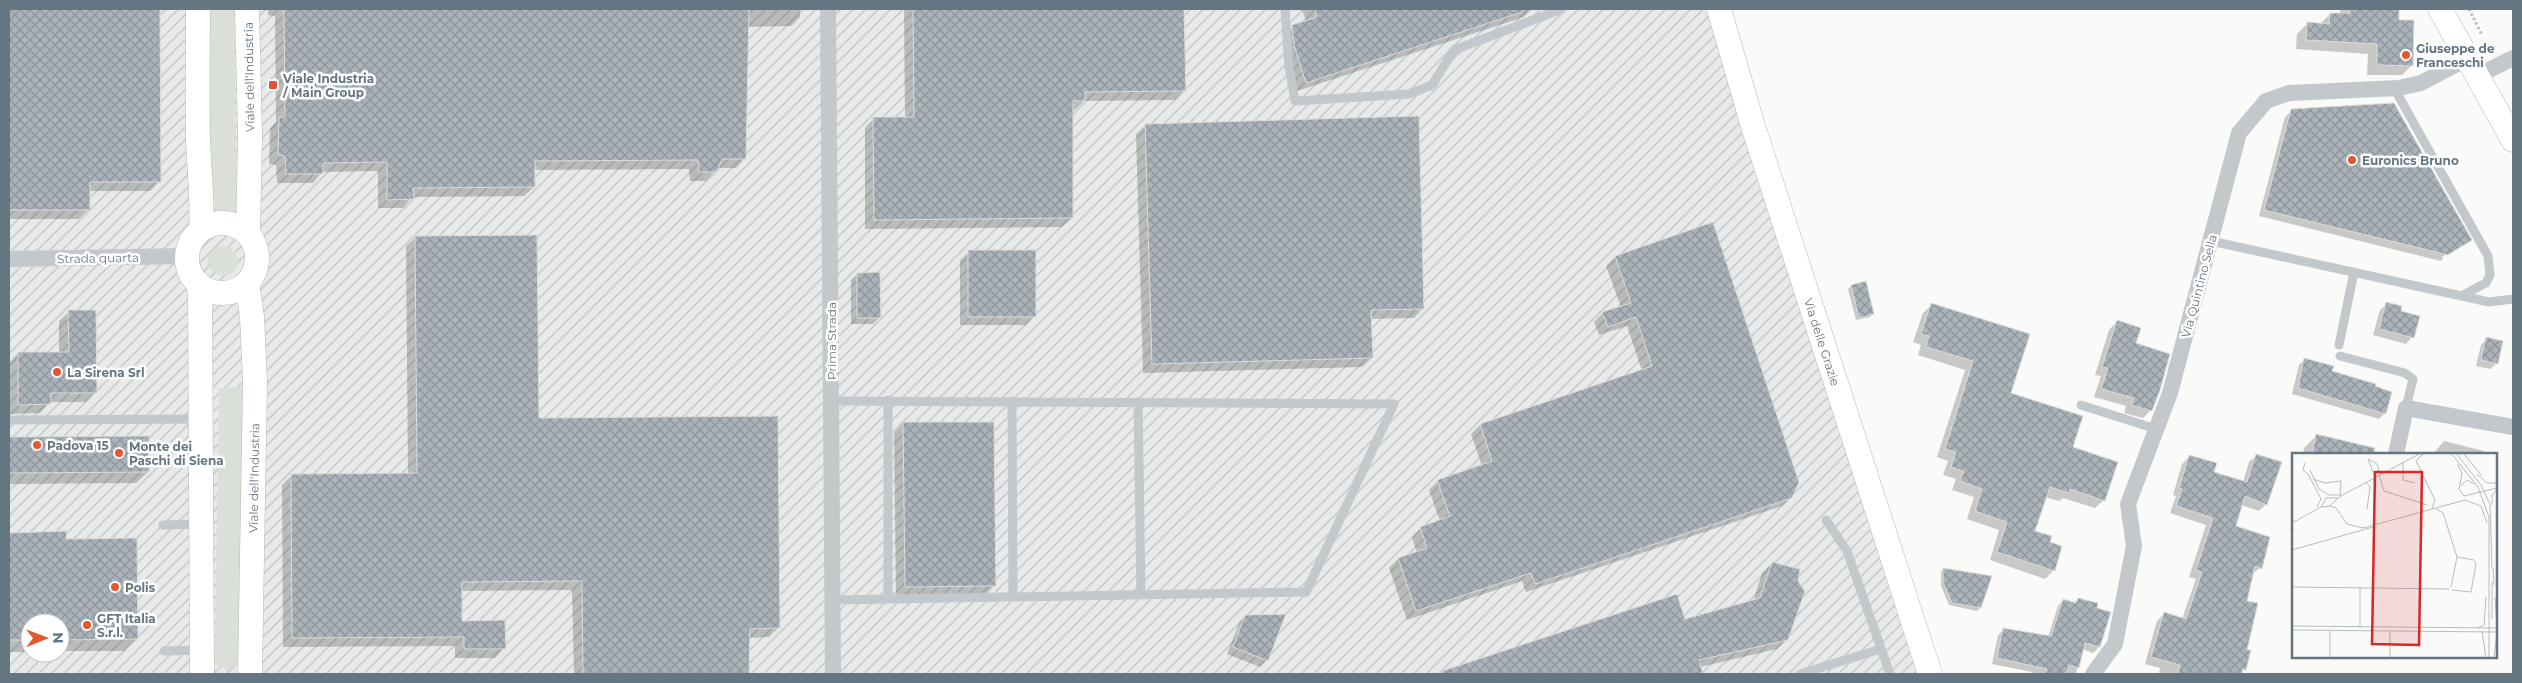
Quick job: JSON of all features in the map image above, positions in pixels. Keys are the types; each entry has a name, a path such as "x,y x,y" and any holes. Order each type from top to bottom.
{"street":[{"path":"198,9 198,136 203,198 201,230"},
{"name":"Viale dell'Industria","path":"247,9 250,136 248,235 257,254 256,265 247,283 252,317 255,381 250,674"},
{"name":"Prima Strada","path":"828,9 834,600 833,674"},
{"name":"Via delle Grazie","path":"1720,9 1756,135 1930,674"},
{"path":"2440,9 2513,140"},
{"name":"Via Quintino Sella","path":"2093,674 2115,644 2134,546 2128,504 2170,393 2239,133 2266,102 2289,93 2394,88 2421,83 2472,67 2513,58"},
{"path":"247,283 236,290 224,293 212,292 200,286 192,277 188,267 187,256 191,241 201,230 221,223 231,224 248,235"},
{"name":"Strada quarta","path":"9,260 187,256"},
{"path":"200,286 202,317 200,419 202,674"},
{"path":"2396,453 2406,408 2513,427"}],"lane":[{"path":"1285,9 1289,67 1295,101 1409,94 1432,85 1454,50 1562,9"},
{"path":"2394,88 2488,256 2490,275 2486,283 2463,296"},
{"path":"2211,241 2489,302 2513,299"},
{"path":"2339,345 2354,272"},
{"path":"2340,356 2405,373 2413,379 2406,408"},
{"path":"888,400 888,599"},
{"path":"832,401 1394,404 1306,592 834,600"},
{"path":"1012,401 1013,597"},
{"path":"1138,402 1141,595"},
{"path":"2081,405 2156,428"},
{"path":"9,420 200,419"},
{"path":"1826,520 1847,551 1890,674"},
{"path":"163,525 201,524"},
{"path":"1800,674 1881,649"},
{"path":"164,651 202,650"}],"shaded area":[{"path":"9,9 1713,9 1759,182 1918,674 9,674"},
{"path":"209,9 234,9 237,216 227,211 216,211 210,177"},
{"path":"223,246 234,250 238,261 234,272 223,276 212,272 208,261 212,250"},
{"path":"244,387 239,663 227,670 215,664 219,388"}],"building":[{"path":"9,9 160,9 161,182 90,182 90,210 9,210"},
{"path":"284,9 749,9 746,159 722,159 717,172 699,172 698,160 535,161 535,187 413,188 414,199 387,200 387,162 323,163 323,174 286,174 285,156 278,155 279,117 285,117"},
{"path":"913,9 1184,9 1186,91 1085,92 1085,101 1073,101 1073,218 874,220 873,117 914,117"},
{"path":"1315,9 1522,9 1522,12 1306,83 1294,45 1292,25 1317,17"},
{"path":"2350,9 2399,9 2399,20 2414,20 2413,66 2377,65 2377,44 2306,40 2307,22 2329,24 2330,13 2350,13"},
{"name":"Euronics Bruno","path":"2394,103 2472,240 2448,255 2264,210 2291,109"},
{"path":"1419,116 1424,309 1371,310 1373,358 1152,364 1145,124"},
{"path":"1713,222 1799,482 1792,498 1535,584 1531,573 1416,611 1398,558 1427,548 1420,527 1450,516 1437,480 1492,461 1480,424 1652,366 1636,317 1608,327 1602,312 1631,303 1615,256"},
{"path":"537,235 539,418 778,416 780,628 750,629 749,674 583,674 582,581 462,582 462,621 505,620 506,649 464,649 464,637 292,638 291,474 417,473 415,236"},
{"path":"968,250 1036,250 1036,317 968,317"},
{"path":"880,272 881,318 857,318 857,273"},
{"path":"1866,281 1874,314 1859,318 1851,285"},
{"path":"2386,302 2402,306 2401,311 2420,316 2414,338 2379,329"},
{"path":"1931,303 2030,334 2011,393 2083,416 2073,447 2118,462 2105,501 2070,489 2069,493 2050,487 2035,531 2052,536 2050,542 2062,546 2055,571 1997,552 2007,522 1975,511 1982,489 1960,481 1964,471 1951,467 1956,452 1945,449 1973,361 1926,347 1929,336 1921,334"},
{"name":"La Sirena Srl","path":"68,310 96,310 97,393 51,393 51,404 18,405 18,352 69,352"},
{"path":"2117,320 2141,328 2136,343 2170,354 2152,411 2132,405 2134,398 2101,389 2108,368 2102,367"},
{"path":"2486,337 2503,341 2498,364 2481,360"},
{"path":"2304,358 2334,366 2332,371 2376,384 2375,386 2392,392 2386,414 2298,388"},
{"path":"903,422 994,422 996,586 905,587"},
{"path":"2316,434 2375,448 2374,453 2312,453"},
{"path":"149,436 149,472 9,473 9,437"},
{"path":"2256,454 2282,462 2267,505 2245,496 2236,526 2270,537 2262,569 2255,566 2247,601 2258,603 2247,650 2251,650 2246,670 2242,669 2242,674 2178,674 2180,665 2151,657 2164,612 2186,619 2202,572 2196,570 2213,518 2176,506 2182,489 2179,488 2189,455 2217,463 2214,472 2247,482"},
{"path":"67,531 66,539 137,538 138,639 70,640 70,613 20,613 20,640 9,640 9,533"},
{"path":"1772,562 1800,569 1798,581 1805,591 1788,640 1699,660 1703,674 1443,674 1442,671 1677,594 1685,619 1760,598"},
{"path":"1943,568 1992,576 1981,608 1952,603 1943,582"},
{"path":"2078,598 2098,603 2097,608 2111,612 2100,647 2085,643 2079,668 2069,665 2066,674 2045,674 2047,669 1997,658 2003,628 2051,636 2063,599 2076,603"},
{"path":"1286,614 1268,661 1233,647 1245,615"}],"place":[{"name":"Giuseppe de Franceschi","path":"2406,55"},
{"name":"Viale Industria / Main Group","path":"273,85"},
{"name":"Euronics Bruno","path":"2352,160"},
{"name":"La Sirena Srl","path":"57,372"},
{"name":"Padova 15","path":"37,445"},
{"name":"Monte dei Paschi di Siena","path":"119,453"},
{"name":"Polis","path":"115,587"},
{"name":"GFT Italia S.r.l.","path":"87,625"}]}
